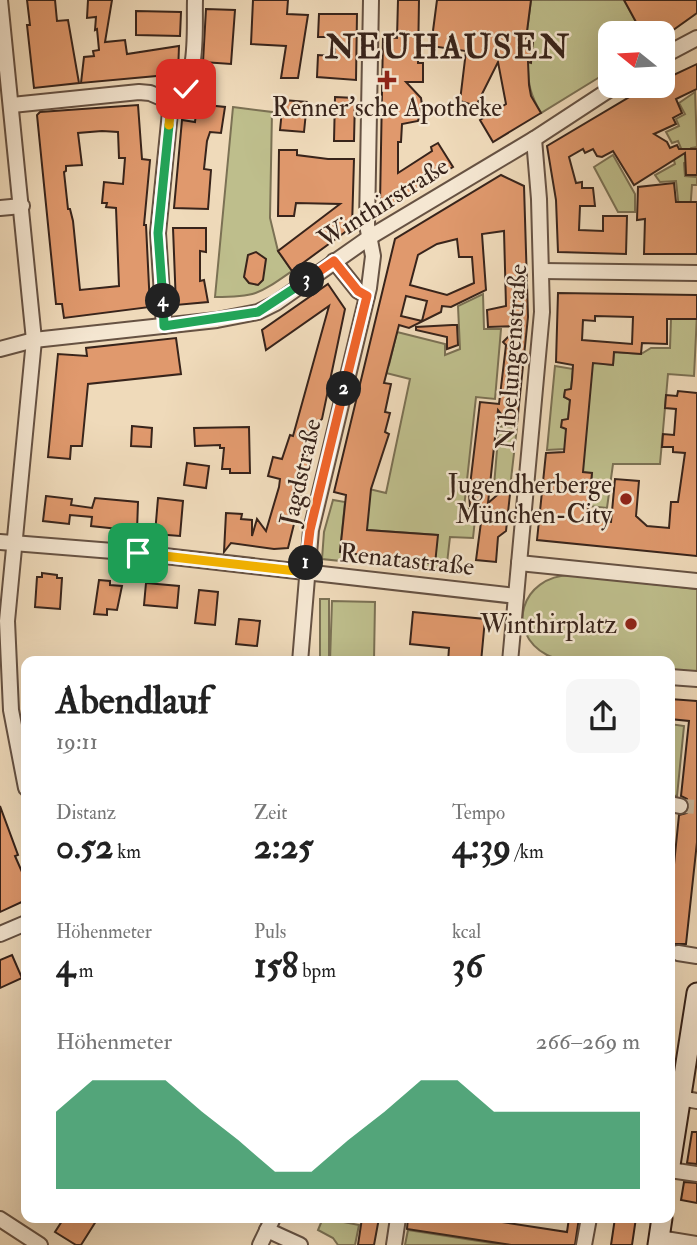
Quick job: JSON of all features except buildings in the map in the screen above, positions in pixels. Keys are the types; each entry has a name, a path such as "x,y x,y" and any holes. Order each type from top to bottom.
{"street":[{"path":"0,0 33,340 6,542 8,671 13,726 21,764"},
{"path":"164,326 158,233 171,102 181,95 189,80 195,0"},
{"name":"Jagdstraße","path":"300,656 310,530 367,296 373,256 367,225 371,0"},
{"path":"676,49 697,38"},
{"path":"12,105 139,92 150,93 171,102"},
{"name":"Winthirstraße","path":"0,349 33,340 164,326 258,312 276,303 370,237 534,139 598,97"},
{"name":"Nibelungenstraße","path":"513,656 516,596 540,343 542,271 534,139"},
{"path":"0,208 22,206"},
{"path":"334,261 358,291 367,296"},
{"path":"542,271 697,273"},
{"name":"Renatastraße","path":"6,542 144,554 516,596"},
{"path":"519,563 697,581"},
{"path":"675,677 697,679"},
{"path":"0,934 21,925"},
{"path":"678,953 697,956"},
{"path":"675,1149 689,1100 697,993"},
{"path":"675,1168 697,1174"},
{"path":"0,1219 40,1245"},
{"path":"394,1245 397,1223"},
{"path":"584,1245 588,1223"},
{"path":"661,1223 658,1242 697,1244"},
{"path":"260,1245 270,1224 300,1245"}],"green space":[{"path":"531,0 624,0 635,21 598,21 598,78 541,113 532,95 528,76 533,41 526,39"},
{"path":"695,92 697,147 691,148 689,162 684,163 685,176 697,177 697,185 692,185 690,213 680,218 676,181 660,182 655,175 675,164 673,157 683,153 678,141 672,143 666,132 679,126 676,119 685,114 679,103"},
{"path":"233,107 272,112 270,218 278,251 292,271 256,293 215,297"},
{"path":"613,155 635,194 635,212 618,212 594,167"},
{"path":"483,294 484,329 501,329 495,399 476,397 464,508 476,510 473,538 450,537 446,572 322,559 324,532 333,500 345,502 340,552 435,563 437,535 367,530 361,487 386,493 410,379 382,372 389,365 397,332 445,344 445,355 460,349 458,306"},
{"path":"683,314 697,314 694,376 668,374 660,464 613,464 607,508 589,506 592,474 581,472 593,357 603,356 606,364 613,365 614,352 641,354 651,348 670,348 671,319 683,319"},
{"path":"555,366 573,369 571,389 565,391 564,397 570,400 565,449 547,450"},
{"path":"499,426 517,427 510,488 494,486"},
{"path":"571,575 697,589 697,674 675,672 675,656 547,655 534,645 526,633 524,607 530,595 540,585 554,578"},
{"path":"320,599 329,599 329,656 320,656"},
{"path":"332,601 375,602 374,656 330,656"},
{"path":"675,725 684,726 675,796"},
{"path":"321,1223 359,1225 355,1245 338,1245 333,1238 318,1230"},
{"path":"408,1230 504,1245 405,1245"}],"tunnel":[{"path":"680,806 697,807"}],"place":[{"name":"Renner'sche Apotheke","path":"387,80"},
{"name":"Jugendherberge München-City","path":"626,499"},
{"name":"Winthirplatz","path":"631,624"}],"district":[{"name":"NEUHAUSEN","path":"448,46"}],"route":[{"path":"138,553 305,572 310,530 367,296 358,291 334,261 276,303 258,312 164,326 158,233 162,173 171,102 186,89"}]}
